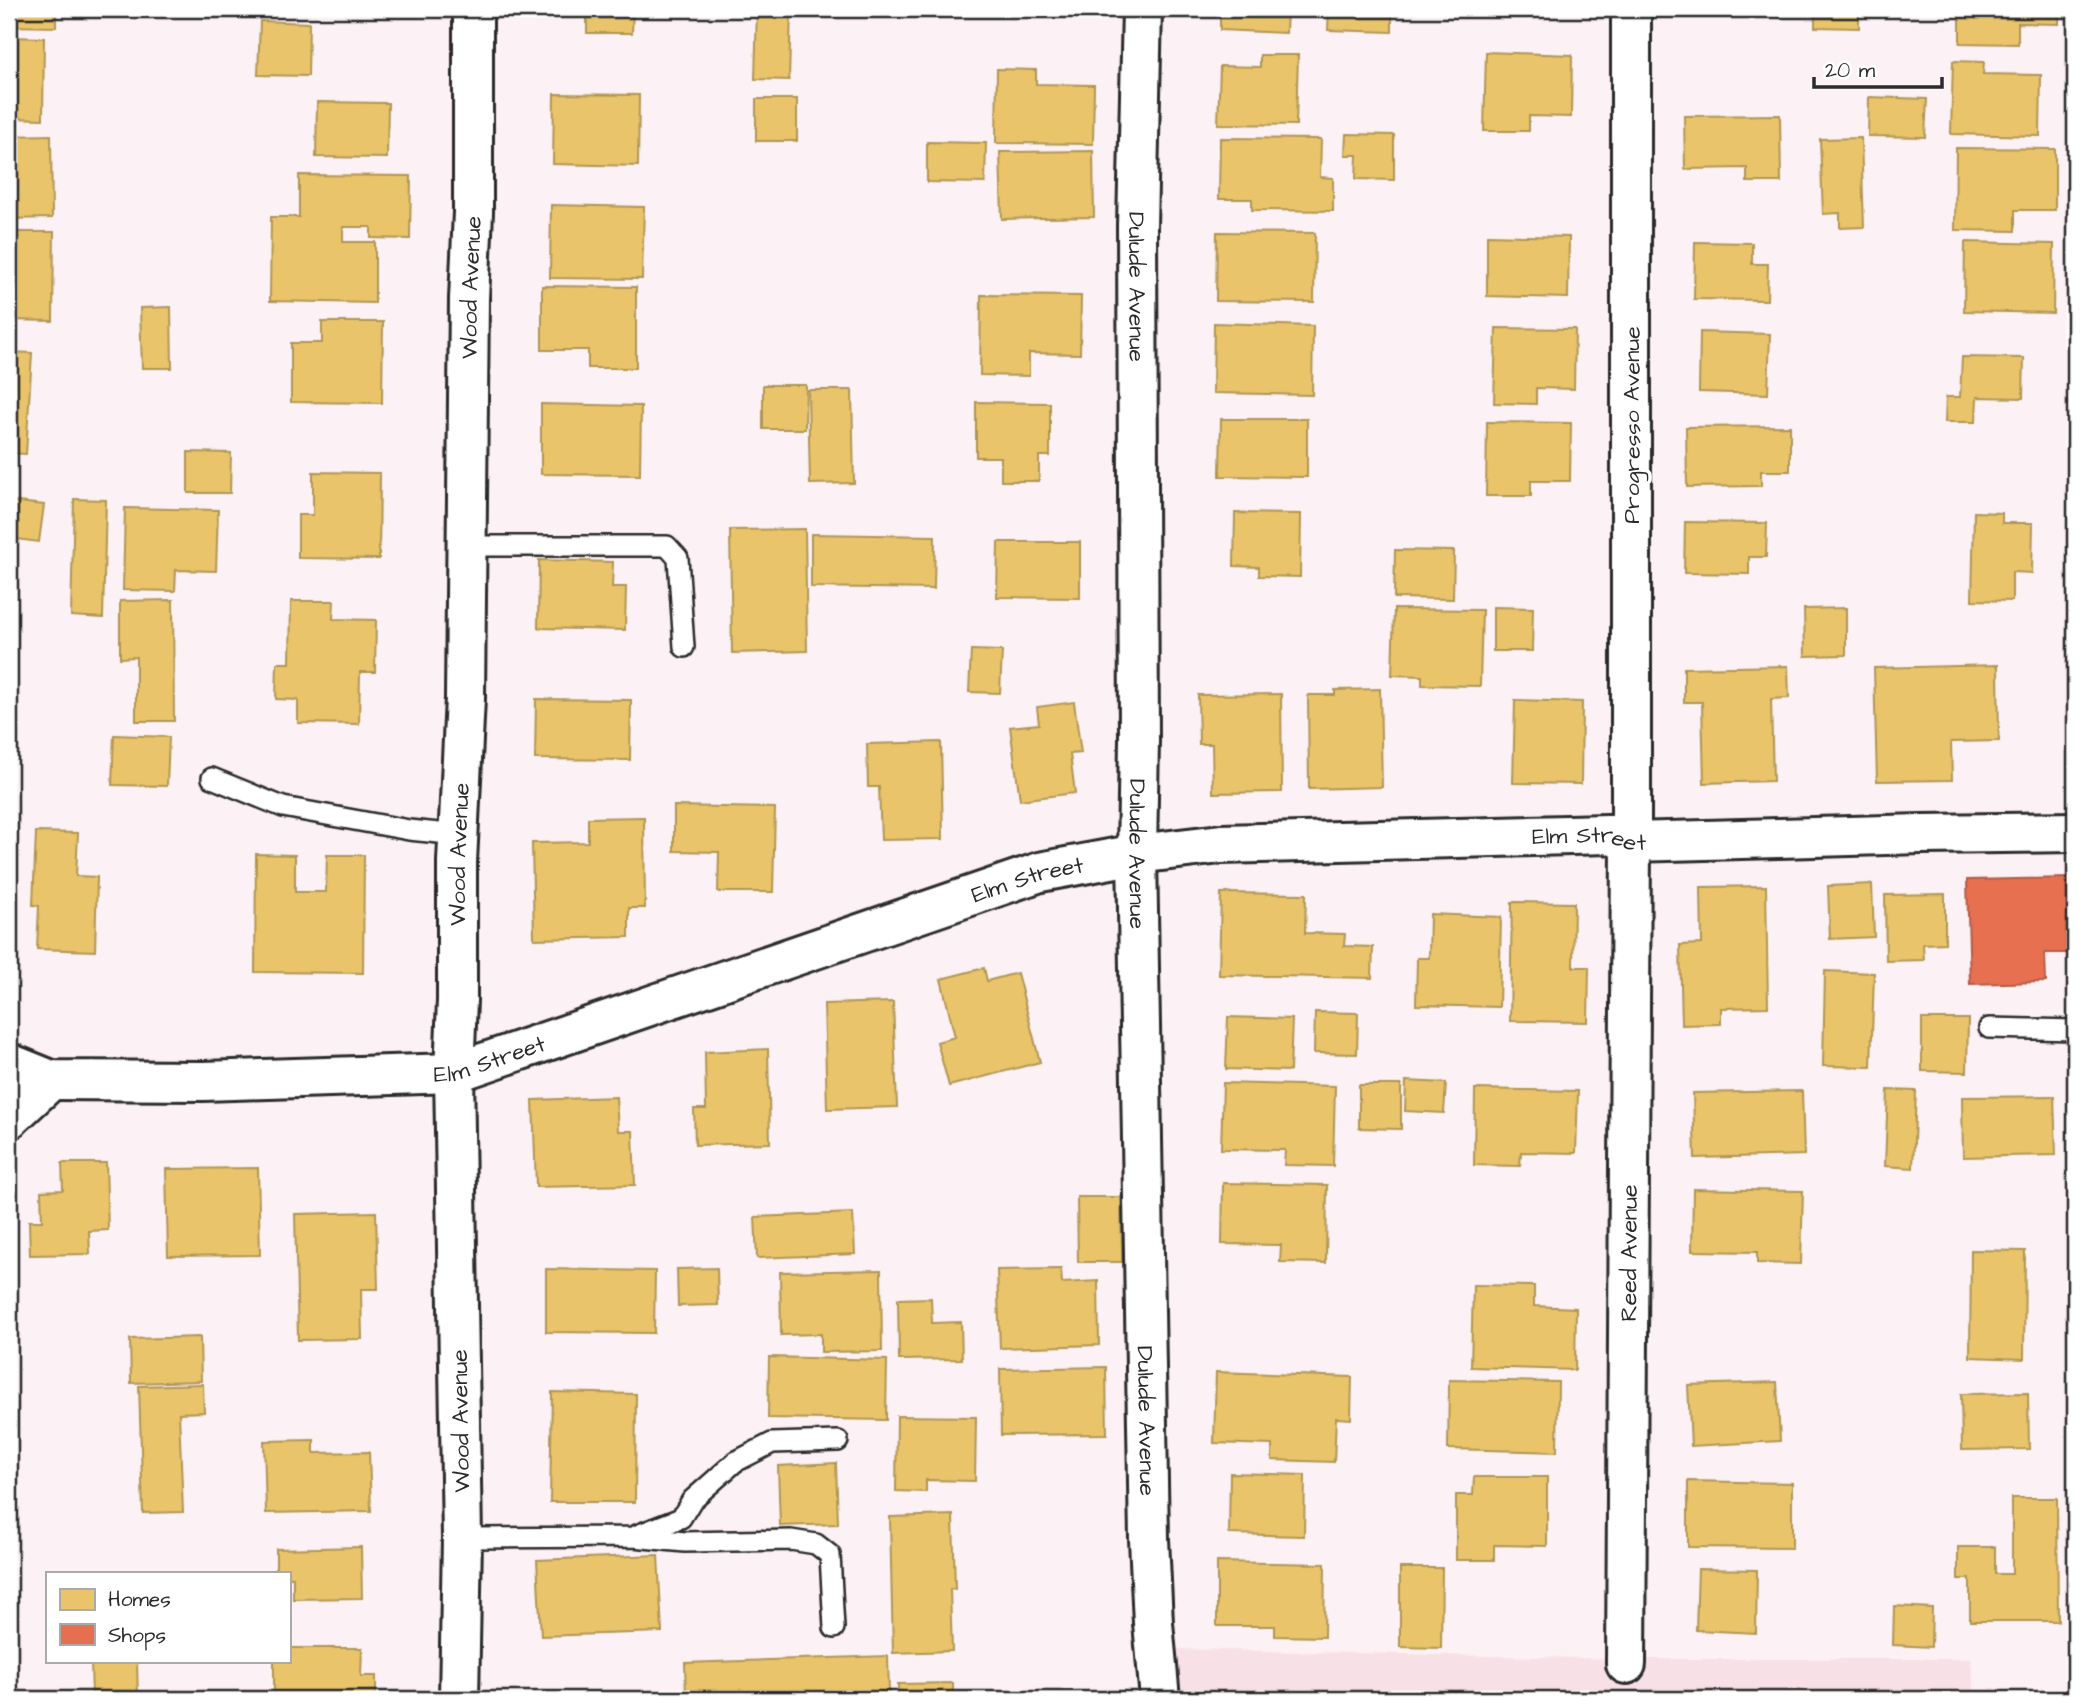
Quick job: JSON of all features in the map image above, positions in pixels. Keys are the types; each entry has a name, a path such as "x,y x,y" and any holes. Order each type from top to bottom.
{"street":[{"name":"Wood Avenue","path":"460,1699 462,1538 454,1073 465,698 469,299 473,212 473,9"},
{"name":"Dulude Avenue","path":"1142,9 1137,226 1137,854 1149,1539 1160,1699"},
{"name":"Progresso Avenue","path":"1631,9 1631,842"},
{"name":"Elm Street","path":"9,1063 51,1080 203,1081 454,1073 1040,872 1137,854 1221,844 1608,834 1631,842 2075,832"},
{"name":"Reed Avenue","path":"1626,1664 1631,842"},
{"path":"9,1119 51,1080"}],"lane":[{"path":"467,546 667,546 678,558 684,647"},
{"path":"212,778 283,807 409,830 459,835"},
{"path":"1989,1028 2075,1030"},
{"path":"633,1537 681,1518 692,1500 735,1462 772,1443 838,1441"},
{"path":"462,1538 633,1537 685,1542 760,1539 816,1544 830,1555 834,1628"}],"shaded area":[{"path":"1177,1649 1626,1659 1971,1659 1975,1699 1180,1699"}],"building: Homes":[{"path":"9,9 56,9 56,27 9,26"},
{"path":"542,9 633,9 632,33 587,33 587,13 542,13"},
{"path":"757,9 791,9 789,80 755,79"},
{"path":"1220,9 1287,9 1286,33 1220,30"},
{"path":"1329,9 1392,9 1392,32 1328,30"},
{"path":"1815,9 1859,9 1859,28 1815,27"},
{"path":"1960,9 2059,9 2059,24 2018,23 2018,44 1960,43"},
{"path":"260,21 309,23 308,76 258,75"},
{"path":"9,37 44,38 43,119 9,118"},
{"path":"1486,52 1572,55 1571,117 1529,116 1529,131 1484,131"},
{"path":"1260,55 1298,55 1296,125 1218,124 1220,66 1260,67"},
{"path":"1953,61 1984,62 1983,74 2041,75 2040,136 1951,134"},
{"path":"997,69 1036,70 1036,84 1094,85 1093,144 996,143"},
{"path":"554,94 639,95 638,166 553,164"},
{"path":"1869,97 1927,99 1925,137 1868,136"},
{"path":"756,99 797,99 797,141 756,141"},
{"path":"317,102 388,103 387,158 316,157"},
{"path":"1780,115 1781,182 1747,182 1747,168 1685,169 1684,116"},
{"path":"1346,134 1394,135 1394,180 1356,179 1357,155 1345,155"},
{"path":"51,135 52,218 9,219 9,136"},
{"path":"1220,138 1321,139 1320,177 1333,178 1333,211 1252,210 1252,199 1219,199"},
{"path":"1861,138 1864,227 1840,228 1840,213 1823,214 1820,139"},
{"path":"927,142 986,143 985,183 927,182"},
{"path":"1956,148 2055,149 2055,210 2015,210 2015,231 1955,230"},
{"path":"1093,151 1094,217 1002,219 1000,152"},
{"path":"299,175 411,176 410,239 371,238 371,227 343,227 343,242 375,242 375,303 270,301 271,217 299,217"},
{"path":"551,205 644,207 642,279 550,278"},
{"path":"9,232 54,232 53,321 9,320"},
{"path":"1217,232 1315,233 1314,302 1216,301"},
{"path":"1487,235 1569,237 1568,298 1487,296"},
{"path":"1695,242 1752,243 1752,264 1768,264 1767,300 1694,299"},
{"path":"1965,242 2054,244 2053,313 1964,311"},
{"path":"542,286 636,287 636,368 588,368 588,350 542,350"},
{"path":"981,295 1081,296 1080,354 1029,353 1029,376 980,375"},
{"path":"171,307 172,368 142,368 140,308"},
{"path":"322,322 383,322 382,403 291,402 291,343 322,343"},
{"path":"1214,323 1313,326 1312,395 1213,393"},
{"path":"1496,328 1575,329 1574,389 1536,388 1536,404 1494,403"},
{"path":"1700,332 1770,334 1768,394 1699,392"},
{"path":"9,352 32,353 26,454 9,453"},
{"path":"1962,357 2024,358 2023,398 1977,397 1976,422 1945,422 1946,397 1960,397"},
{"path":"763,385 806,385 805,429 763,429"},
{"path":"808,390 852,390 854,483 810,484"},
{"path":"976,402 1050,403 1050,456 1039,456 1039,481 1001,481 1001,457 976,457"},
{"path":"541,404 641,406 640,475 541,474"},
{"path":"1221,419 1307,419 1307,477 1220,476"},
{"path":"1487,422 1571,423 1570,481 1531,481 1531,496 1486,496"},
{"path":"1790,426 1790,471 1761,471 1761,486 1687,487 1686,427"},
{"path":"188,452 231,453 230,493 188,493"},
{"path":"313,472 380,473 379,559 298,558 298,515 313,515"},
{"path":"74,499 106,500 103,618 71,616"},
{"path":"9,501 44,505 39,542 9,538"},
{"path":"125,508 218,510 216,571 176,570 175,591 123,590"},
{"path":"1974,512 2002,513 2002,523 2033,523 2032,573 2012,572 2012,601 1972,600"},
{"path":"1235,513 1301,514 1300,577 1259,576 1259,567 1234,566"},
{"path":"1685,522 1767,523 1766,557 1749,557 1749,574 1684,573"},
{"path":"805,529 807,651 732,653 730,530"},
{"path":"811,534 935,536 934,589 811,587"},
{"path":"998,542 1080,542 1080,598 997,597"},
{"path":"1395,550 1454,551 1453,599 1394,598"},
{"path":"539,560 613,562 612,587 626,587 625,630 538,628"},
{"path":"173,600 174,721 136,721 136,657 120,658 120,601"},
{"path":"291,601 334,601 333,619 376,620 375,672 360,672 359,724 298,723 298,700 276,699 277,663 290,663"},
{"path":"1493,607 1533,608 1532,651 1493,651"},
{"path":"1846,608 1846,655 1805,656 1804,609"},
{"path":"1394,609 1482,610 1480,686 1422,685 1422,676 1392,675"},
{"path":"971,650 1002,651 1000,693 969,692"},
{"path":"1998,665 1999,741 1951,742 1952,780 1877,781 1874,668"},
{"path":"1788,666 1789,698 1771,699 1773,781 1704,783 1702,702 1684,702 1684,668"},
{"path":"1380,689 1382,787 1309,789 1308,695 1335,695 1335,690"},
{"path":"1281,694 1282,792 1213,793 1212,744 1199,744 1198,695"},
{"path":"536,699 631,700 630,760 535,759"},
{"path":"1515,700 1582,702 1581,784 1513,783"},
{"path":"1074,702 1081,753 1070,754 1075,793 1020,800 1010,727 1039,724 1037,707"},
{"path":"114,735 169,737 167,786 112,785"},
{"path":"941,742 943,839 881,840 879,787 868,787 867,744"},
{"path":"674,806 775,808 773,892 718,892 719,852 674,851"},
{"path":"644,817 645,908 629,908 629,937 534,939 532,843 588,842 588,818"},
{"path":"36,832 78,833 76,876 97,877 95,951 37,949 39,906 33,905"},
{"path":"256,854 295,855 295,892 326,892 327,855 364,855 363,973 255,972"},
{"path":"1872,884 1874,937 1830,939 1828,886"},
{"path":"1766,886 1768,1007 1721,1008 1721,1024 1682,1025 1680,945 1702,944 1701,887"},
{"path":"1221,893 1306,894 1305,933 1345,934 1344,946 1373,947 1372,978 1219,975"},
{"path":"1945,894 1945,943 1923,944 1924,960 1886,961 1885,895"},
{"path":"1512,902 1574,903 1573,967 1589,967 1588,1022 1510,1021"},
{"path":"1430,914 1501,917 1499,1007 1416,1005 1417,958 1429,958"},
{"path":"984,968 987,981 1017,973 1040,1062 949,1086 937,1042 955,1037 941,979"},
{"path":"1825,971 1874,973 1871,1067 1823,1066"},
{"path":"893,1002 897,1107 827,1109 824,1004"},
{"path":"1315,1012 1358,1013 1357,1054 1314,1053"},
{"path":"1228,1017 1292,1019 1290,1071 1226,1069"},
{"path":"1922,1019 1968,1019 1967,1072 1922,1071"},
{"path":"768,1049 770,1143 695,1145 694,1109 706,1109 705,1052"},
{"path":"1406,1081 1446,1083 1444,1113 1405,1111"},
{"path":"1223,1083 1335,1086 1333,1166 1284,1165 1285,1150 1221,1149"},
{"path":"1359,1085 1401,1085 1401,1129 1359,1128"},
{"path":"1475,1089 1578,1091 1576,1153 1521,1152 1520,1166 1474,1165"},
{"path":"1888,1090 1916,1091 1913,1168 1885,1166"},
{"path":"1802,1091 1804,1155 1695,1158 1693,1093"},
{"path":"2054,1096 2056,1155 1963,1157 1962,1097"},
{"path":"616,1097 618,1131 633,1131 635,1185 536,1187 533,1100"},
{"path":"62,1163 106,1163 108,1230 89,1231 90,1254 30,1255 29,1221 42,1221 41,1191 63,1190"},
{"path":"258,1168 260,1255 168,1256 166,1169"},
{"path":"1223,1183 1327,1185 1326,1263 1280,1262 1281,1245 1222,1244"},
{"path":"1693,1189 1803,1191 1801,1264 1757,1263 1757,1252 1692,1251"},
{"path":"1077,1197 1121,1197 1122,1262 1078,1262"},
{"path":"376,1212 378,1289 361,1289 362,1339 298,1340 295,1214"},
{"path":"853,1213 855,1254 757,1258 755,1217"},
{"path":"1971,1250 2025,1251 2024,1359 1970,1357"},
{"path":"717,1268 718,1305 678,1306 677,1269"},
{"path":"546,1269 655,1271 654,1333 546,1332"},
{"path":"1061,1269 1062,1283 1098,1281 1099,1345 1000,1348 997,1270"},
{"path":"881,1270 882,1351 821,1352 821,1334 781,1335 780,1272"},
{"path":"1473,1285 1534,1286 1534,1306 1576,1308 1575,1370 1471,1367"},
{"path":"931,1298 932,1323 961,1322 962,1359 899,1360 898,1299"},
{"path":"200,1337 201,1381 131,1383 130,1339"},
{"path":"769,1357 887,1360 886,1420 768,1418"},
{"path":"1106,1367 1107,1434 1001,1435 1000,1369"},
{"path":"1216,1372 1352,1377 1351,1419 1336,1418 1334,1462 1272,1460 1272,1445 1214,1443"},
{"path":"1449,1380 1558,1382 1557,1452 1448,1449"},
{"path":"1777,1382 1780,1441 1691,1446 1688,1385"},
{"path":"203,1384 204,1412 179,1413 183,1512 143,1513 139,1386"},
{"path":"552,1392 636,1394 635,1502 550,1502"},
{"path":"2028,1393 2029,1449 1962,1450 1961,1394"},
{"path":"897,1416 976,1417 975,1481 926,1480 926,1492 896,1491"},
{"path":"314,1440 314,1453 369,1452 371,1511 266,1513 264,1441"},
{"path":"836,1463 838,1524 780,1526 778,1466"},
{"path":"1230,1473 1305,1475 1304,1536 1229,1534"},
{"path":"1474,1477 1547,1477 1547,1546 1494,1545 1494,1560 1456,1560 1456,1495 1473,1495"},
{"path":"1688,1481 1792,1483 1792,1548 1688,1547"},
{"path":"2012,1498 2057,1498 2058,1621 1970,1621 1970,1579 1958,1579 1958,1547 1995,1547 1995,1574 2012,1574"},
{"path":"953,1515 955,1589 950,1589 952,1651 893,1653 890,1517"},
{"path":"361,1547 362,1598 293,1599 293,1577 290,1577 290,1572 276,1572 276,1549"},
{"path":"658,1555 662,1632 541,1636 537,1560"},
{"path":"1217,1562 1325,1564 1324,1637 1275,1636 1275,1626 1217,1626"},
{"path":"1400,1568 1442,1568 1441,1648 1400,1647"},
{"path":"1698,1569 1757,1570 1756,1633 1696,1630"},
{"path":"1894,1606 1932,1608 1931,1647 1893,1645"},
{"path":"290,1648 362,1648 361,1676 376,1676 376,1699 274,1699 274,1662 290,1662"},
{"path":"888,1656 889,1694 686,1699 685,1663"},
{"path":"91,1662 137,1662 138,1699 92,1699"},
{"path":"953,1683 953,1699 898,1699 898,1684"}],"building: Shops":[{"path":"2069,878 2071,953 2045,953 2046,982 1970,984 1967,880"}]}
